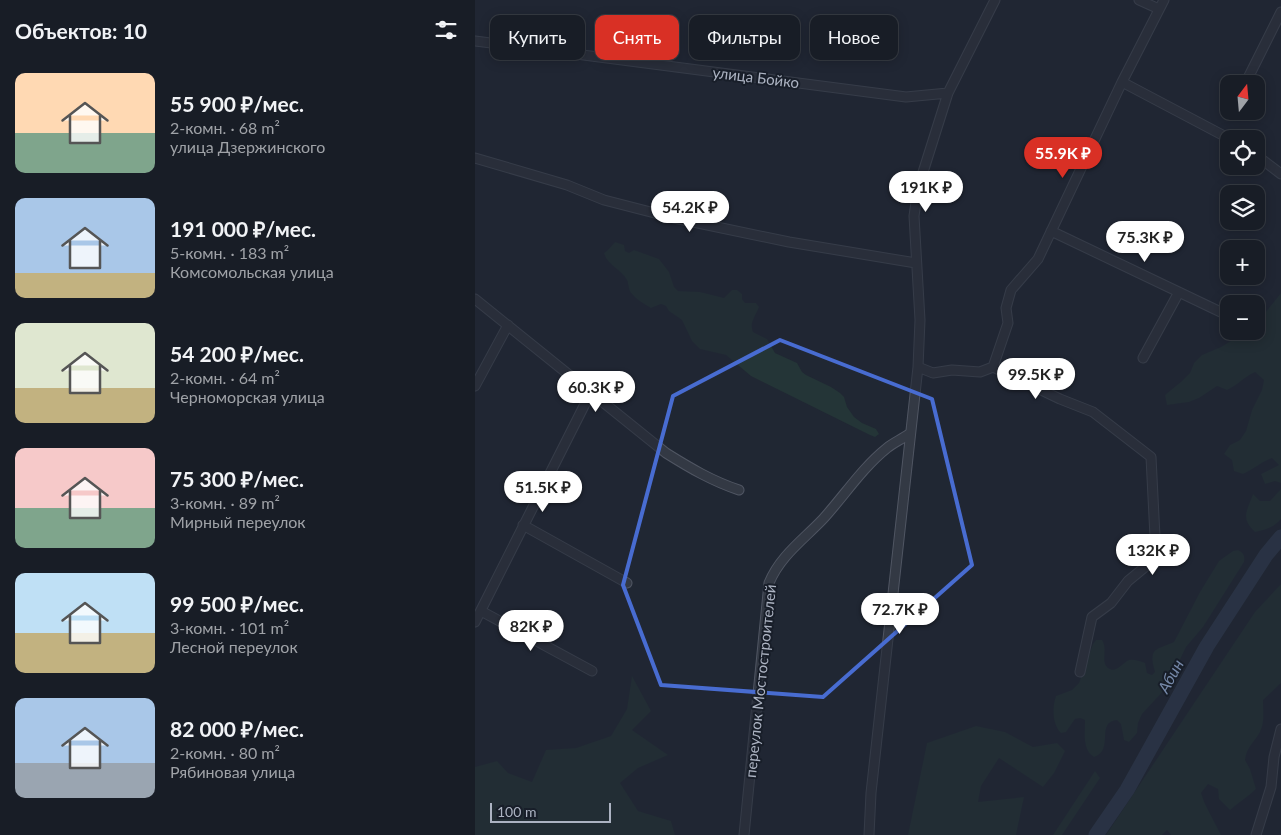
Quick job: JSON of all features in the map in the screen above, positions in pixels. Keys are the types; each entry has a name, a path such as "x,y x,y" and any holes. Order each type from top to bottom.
{"street":[{"path":"869,835 871,793 909,434 918,367 919,320 914,216 918,188 948,92 995,0"},
{"path":"1139,0 1159,9"},
{"path":"993,368 1008,322 1007,308 1011,290 1038,259 1122,82 1164,0"},
{"path":"1249,75 1281,12"},
{"name":"улица Бойко","path":"475,41 906,97 948,92"},
{"path":"1122,82 1220,134"},
{"path":"475,158 567,185 604,200 674,218 789,242 916,263"},
{"path":"1265,161 1281,174"},
{"path":"1051,231 1220,312"},
{"path":"1143,358 1179,292"},
{"path":"475,299 590,394 666,453 707,477 739,490"},
{"path":"475,386 508,325"},
{"path":"918,367 933,373 952,370 980,372 993,368 1093,412 1151,458 1155,537 1153,558 1128,581 1111,604 1092,617 1080,672"},
{"path":"475,622 590,394"},
{"name":"переулок Мостостроителей","path":"745,835 769,583 774,570 785,556 822,520 875,459 888,447 909,434"},
{"path":"523,525 627,583"},
{"path":"481,611 592,671"},
{"path":"1256,835 1271,787 1274,757 1281,729"}],"highlighted area":[{"path":"780,340 932,399 972,565 823,697 661,685 623,585 673,396"}],"shaded area":[{"path":"615,242 624,245 625,251 629,253 634,250 659,259 669,272 674,287 678,291 700,292 724,298 732,290 737,290 742,294 742,299 745,303 756,303 759,307 752,322 753,332 767,339 775,353 797,363 806,375 840,393 854,417 876,429 879,434 875,437 870,435 751,376 726,355 700,349 692,341 682,320 669,311 666,306 661,304 651,308 638,300 631,292 627,280 608,261 604,253"},
{"path":"1281,293 1281,483 1275,481 1265,484 1261,474 1279,465 1272,458 1243,474 1234,471 1232,460 1224,454 1230,445 1240,440 1246,431 1264,380 1255,372 1227,390 1217,386 1189,402 1167,405 1165,395 1190,373 1194,363 1202,355 1232,340 1265,340 1265,313"},
{"path":"1281,489 1281,519 1269,528 1255,532 1250,527 1246,518 1253,494 1260,501 1270,501"},
{"path":"1238,550 1244,555 1244,562 1203,627 1186,647 1167,687 1142,714 1138,723 1137,733 1129,742 1124,740 1121,724 1117,720 1107,726 1103,749 1094,757 1086,746 1085,720 1075,719 1066,732 1061,733 1056,725 1054,715 1056,696 1072,690 1079,683 1096,640 1102,640 1104,643 1105,664 1110,669 1116,669 1129,660 1135,660 1145,663 1147,673 1152,675 1155,672 1152,658 1155,651 1174,642 1200,592 1219,561 1233,551"},
{"path":"1281,584 1281,683 1263,700 1262,728 1249,748 1245,760 1256,789 1230,810 1219,799 1218,789 1208,784 1201,793 1221,835 1171,835 1167,830 1162,835 1106,835 1255,612"},
{"path":"632,676 651,711 632,730 668,755 638,768 620,783 638,811 671,821 675,835 475,835 475,767 497,761 508,773 532,782 546,750 576,748 611,736 627,709"},
{"path":"976,726 1005,732 1033,747 1057,743 1065,751 1054,773 1043,787 999,758 981,786 978,802 1024,797 1016,835 908,835 927,743"},
{"path":"1095,771 1100,778 1062,835 1053,835"}],"waterway":[{"name":"Абин","path":"1096,835 1127,790 1207,646 1266,555 1281,537"}]}
